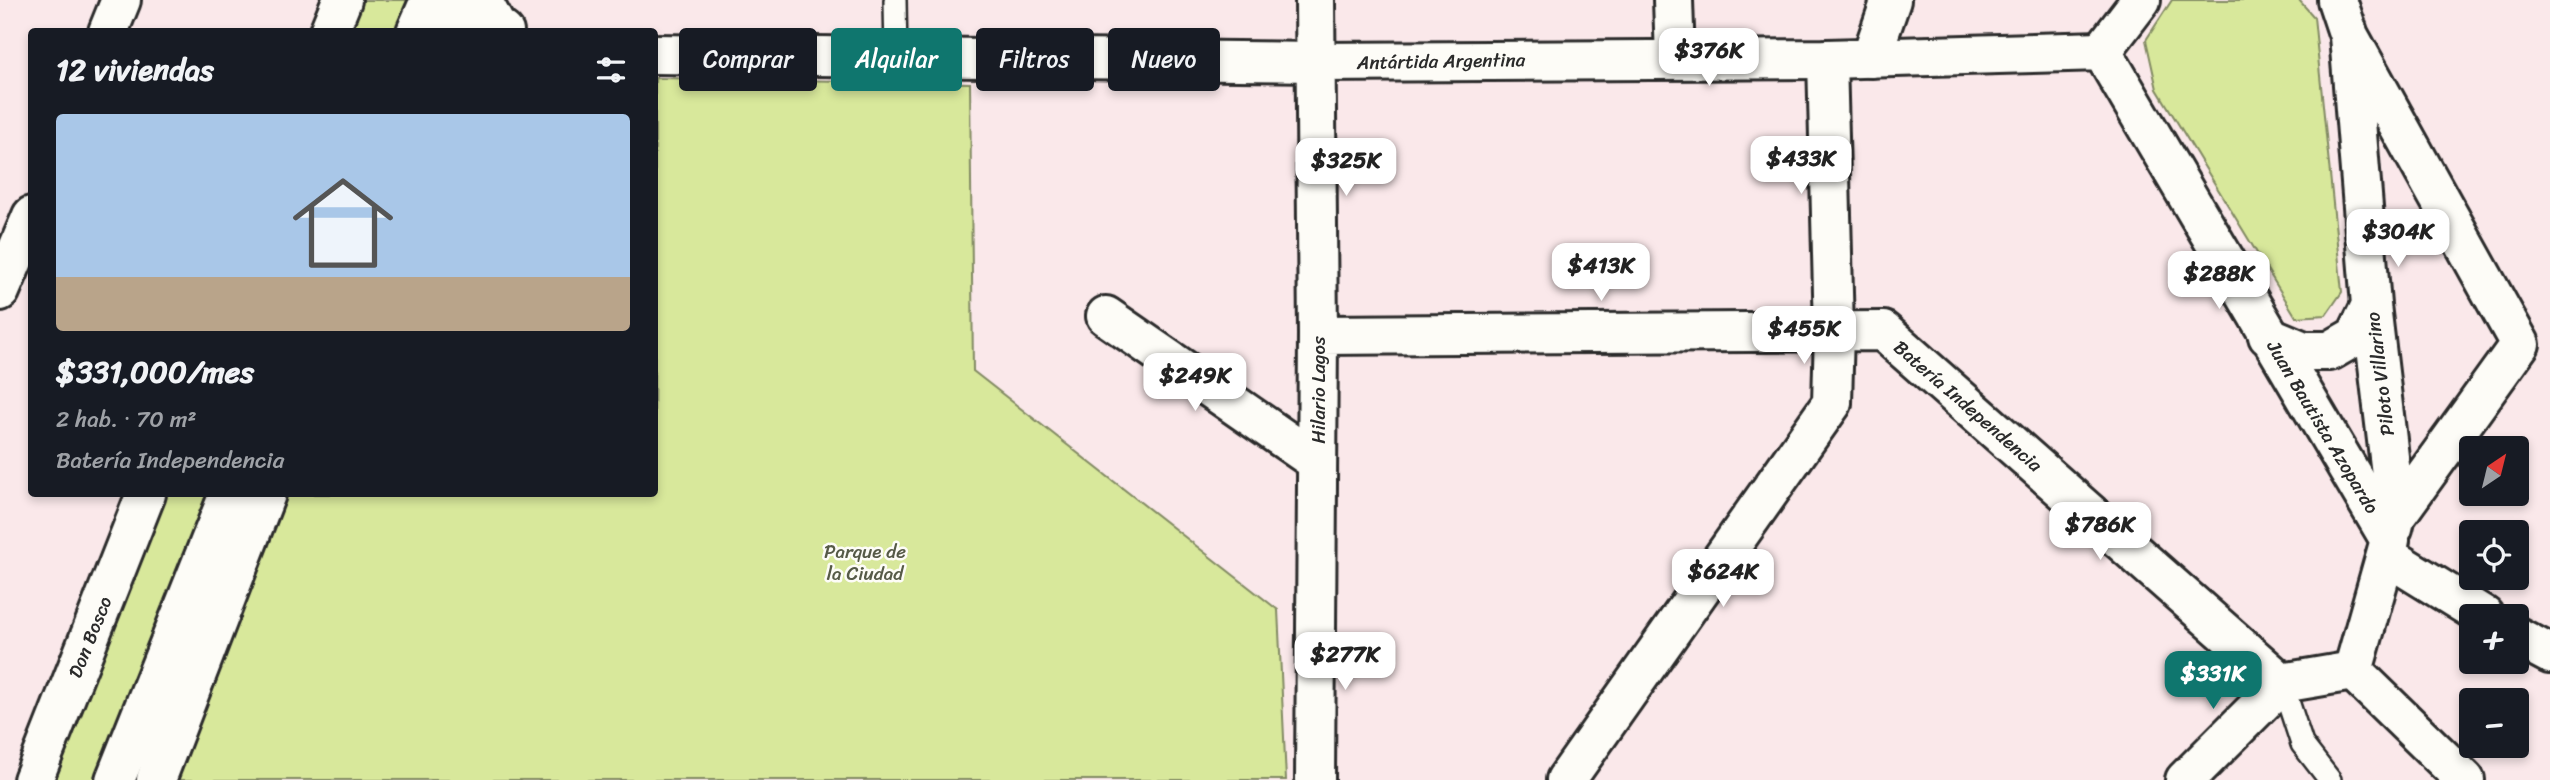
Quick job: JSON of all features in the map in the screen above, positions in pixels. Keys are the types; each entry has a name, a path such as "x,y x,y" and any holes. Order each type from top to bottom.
{"main road":[{"path":"110,28 121,0"},
{"path":"331,28 342,0"},
{"path":"418,28 430,0"},
{"path":"455,28 468,0"},
{"path":"482,0 499,28"},
{"name":"Hilario Lagos","path":"1315,0 1318,335 1315,780"},
{"path":"1673,0 1675,58"},
{"path":"1871,58 1891,0"},
{"path":"2102,51 2141,0"},
{"name":"Piloto Villarino","path":"2337,0 2349,36 2391,537"},
{"path":"2349,36 2519,344 2391,537 2353,671"},
{"name":"Antártida Argentina","path":"962,58 1314,62 1827,59 2102,51"},
{"name":"Juan Bautista Azopardo","path":"2102,51 2268,336 2391,537"},
{"name":"Antártida Argentina","path":"658,54 831,56"},
{"path":"1566,780 1832,403 1834,331 1827,59"},
{"path":"0,291 28,225"},
{"path":"2268,336 2304,351 2330,351 2356,336 2371,305"},
{"path":"1107,316 1317,462"},
{"path":"1318,335 1834,331"},
{"name":"Batería Independencia","path":"1834,331 1883,331 2282,683"},
{"name":"Don Bosco","path":"33,780 145,497"},
{"path":"115,780 228,497"},
{"path":"156,780 265,497"},
{"path":"2391,537 2470,604"},
{"path":"2185,780 2282,683 2353,671"},
{"path":"2353,671 2465,780"}],"lane":[{"path":"895,0 895,28"},
{"path":"2282,683 2302,744 2330,780"}],"green space":[{"path":"342,0 430,0 417,28 331,28"},
{"path":"2172,0 2299,0 2314,17 2342,292 2326,315 2296,317 2157,89 2146,40"},
{"name":"Parque de la Ciudad","path":"658,78 679,78 679,91 817,91 817,81 831,81 831,91 962,91 962,83 970,83 973,371 1278,610 1286,780 168,780 283,497 658,497"},
{"path":"145,497 228,497 115,780 33,780"}]}
